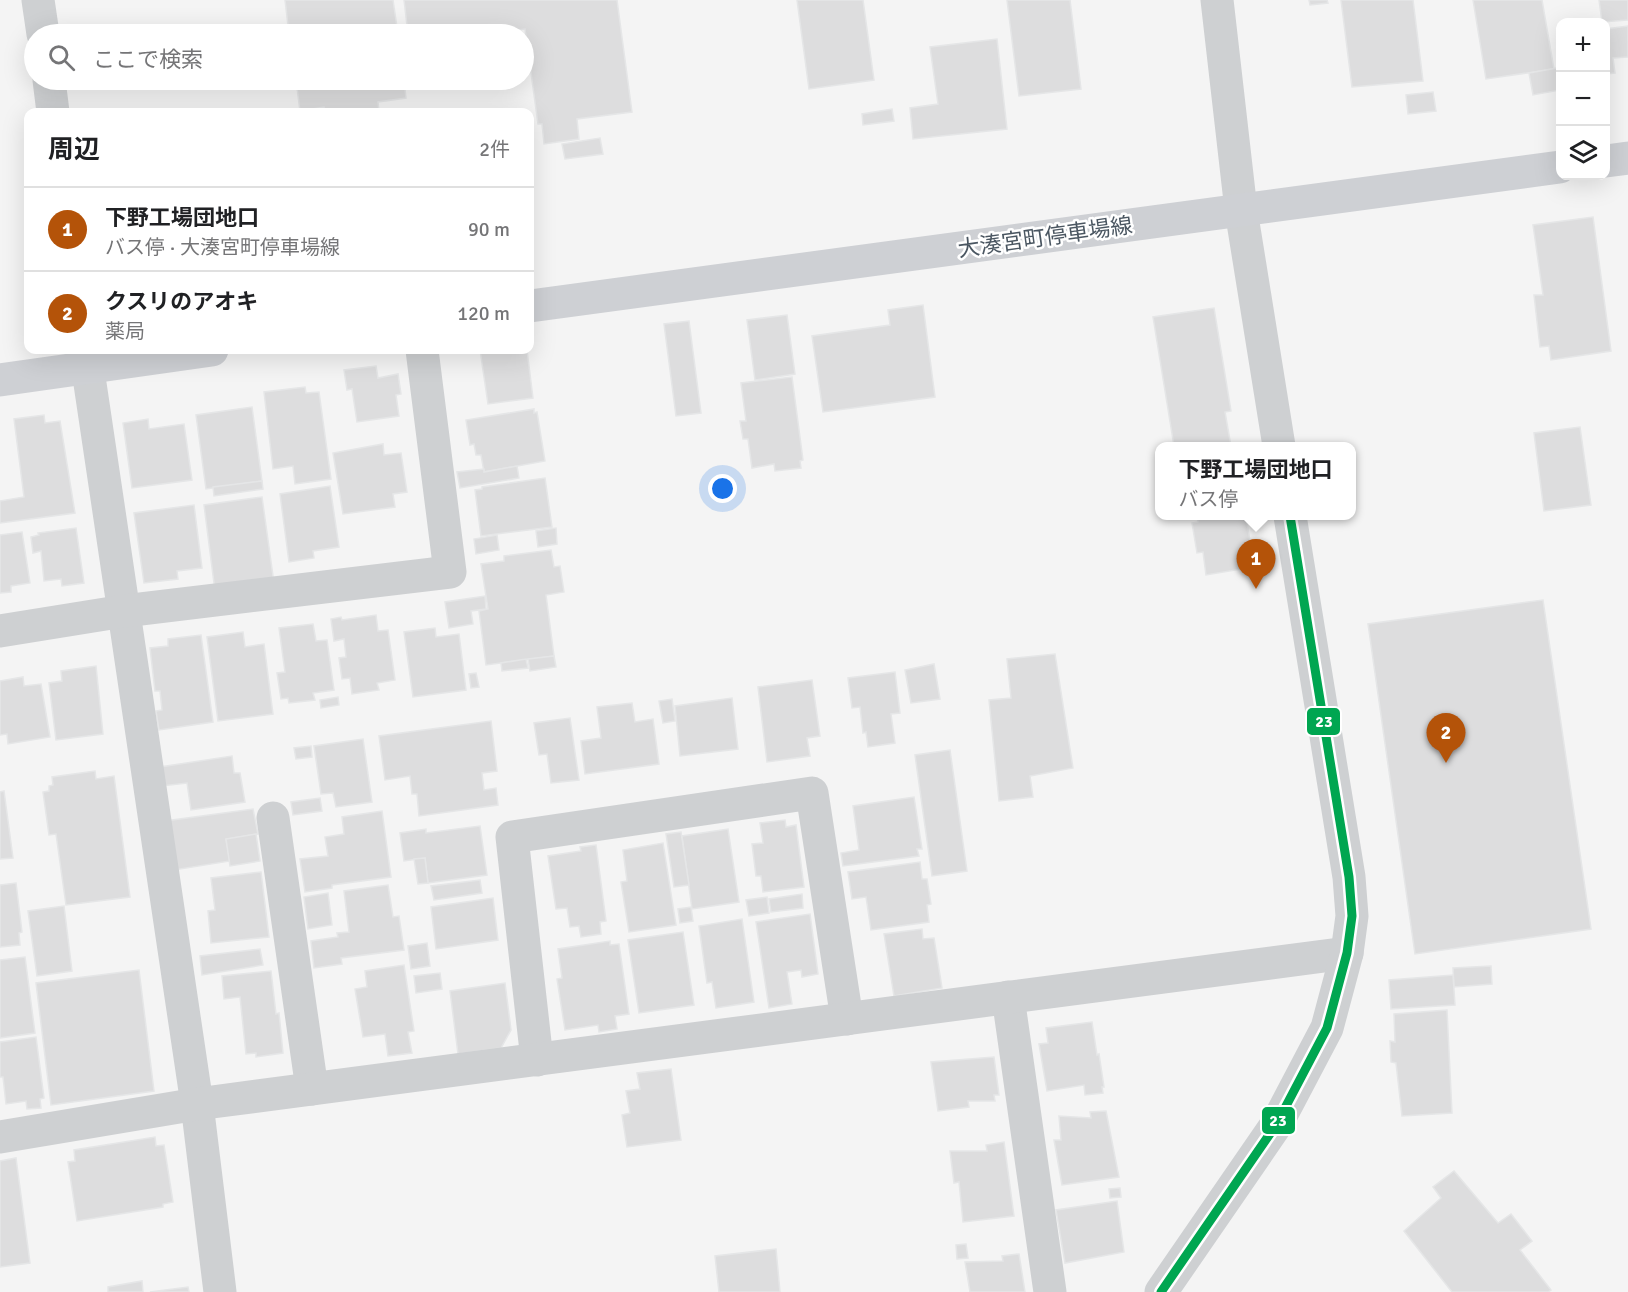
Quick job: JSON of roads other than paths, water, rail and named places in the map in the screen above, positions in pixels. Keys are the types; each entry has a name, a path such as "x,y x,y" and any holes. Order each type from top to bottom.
{"main road":[{"path":"1610,160 1628,158"},
{"name":"大湊宮町停車場線","path":"534,305 1556,168"},
{"path":"0,380 86,358 149,354"}],"street":[{"path":"38,0 42,24"},
{"path":"1217,0 1241,210 1278,442"},
{"path":"50,90 52,108"},
{"path":"0,632 124,611 450,572 423,354"},
{"path":"86,358 197,1104 220,1292"},
{"path":"1161,1292 1276,1125 1327,1028 1347,953 1352,916 1349,877 1291,520"},
{"path":"537,1060 512,837 812,793 847,1019"},
{"path":"273,818 312,1089"},
{"path":"0,1137 197,1104 1347,953"},
{"path":"1008,997 1050,1292"}],"place":[{"name":"下野工場団地口","path":"1256,589"},
{"name":"クスリのアオキ","path":"1446,763"}]}
